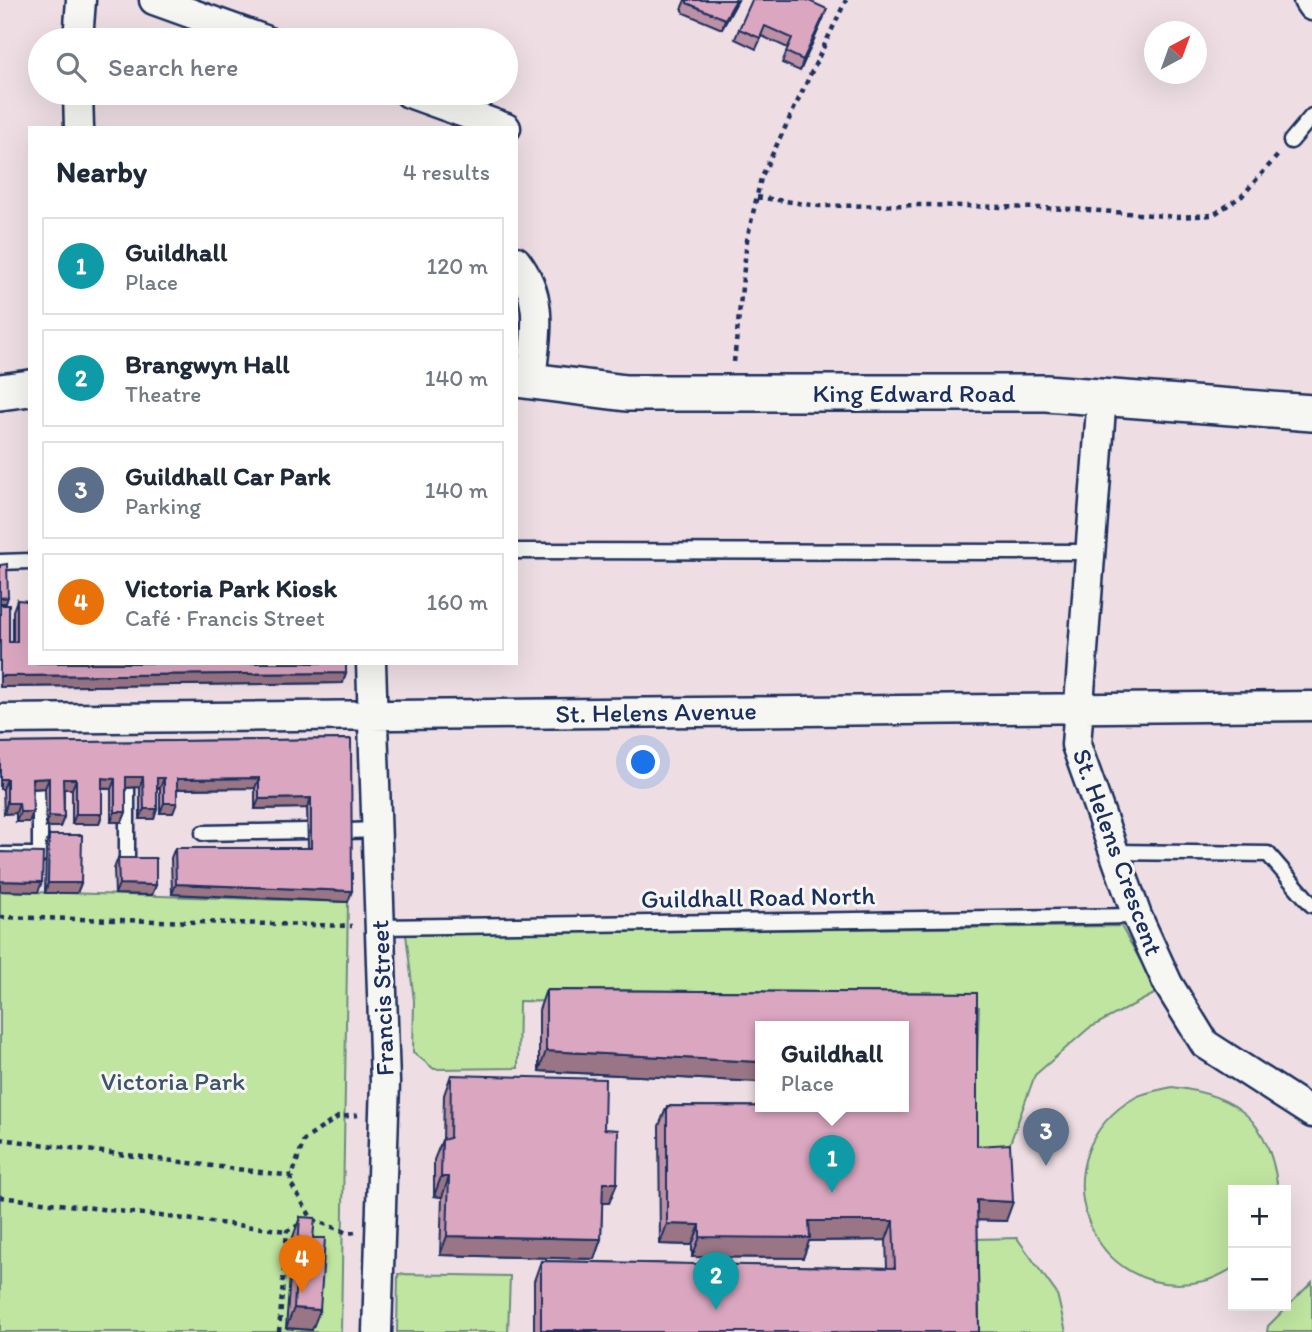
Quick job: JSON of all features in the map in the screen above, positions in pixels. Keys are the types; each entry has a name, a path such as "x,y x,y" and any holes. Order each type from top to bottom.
{"street":[{"path":"79,28 81,0"},
{"path":"154,0 232,28"},
{"path":"1308,0 1312,6"},
{"path":"78,105 79,126"},
{"path":"443,105 502,126"},
{"path":"518,264 528,277 538,306 524,380"},
{"name":"King Edward Road","path":"524,380 625,393 1102,395 1312,413"},
{"path":"0,392 28,388"},
{"name":"St. Helens Crescent","path":"1102,395 1076,745 1137,916 1168,984 1205,1044 1312,1113"},
{"name":"Francis Street","path":"371,665 384,1113 377,1332"},
{"name":"St. Helens Avenue","path":"0,719 40,724 373,715 1312,706"}],"lane":[{"path":"1291,141 1312,116"},
{"path":"518,551 1090,552"},
{"path":"0,562 28,561"},
{"path":"127,788 127,858"},
{"path":"0,855 40,855 40,789"},
{"path":"348,831 376,830"},
{"path":"203,833 307,831"},
{"path":"1112,852 1268,854 1312,905"},
{"name":"Guildhall Road North","path":"380,927 1137,916"}],"path":[{"path":"730,394 747,240 761,178 846,0"},
{"path":"757,197 819,206 928,205 1075,209 1178,217 1213,215 1242,196 1291,141"},
{"path":"0,917 380,927"},
{"path":"380,1229 348,1233 312,1219 290,1182 304,1140 338,1117 384,1113"},
{"path":"0,1139 292,1176"},
{"path":"0,1197 287,1231 312,1219"},
{"path":"279,1332 287,1231"}],"green space":[{"name":"Victoria Park","path":"0,891 348,902 341,1332 0,1332"},
{"path":"1121,926 1158,992 1089,1028 1035,1075 1008,1149 974,1146 979,1007 519,1001 518,1068 434,1069 413,1052 414,1001 406,934"},
{"path":"1172,1087 1216,1097 1233,1105 1259,1129 1274,1166 1277,1185 1228,1185 1228,1270 1204,1281 1164,1283 1130,1271 1105,1250 1088,1220 1082,1188 1087,1154 1105,1123 1136,1097"},
{"path":"1017,1238 1057,1294 1066,1332 976,1332 975,1239"},
{"path":"398,1274 510,1276 508,1332 397,1332"},
{"path":"1312,1282 1312,1332 1267,1332 1268,1326 1283,1311 1291,1311 1291,1303"}],"building":[{"path":"687,0 736,0 725,19 687,3"},
{"path":"752,0 807,0 827,9 803,60 786,52 792,38 765,26 760,38 739,29"},
{"path":"7,564 8,597 0,598 0,565"},
{"path":"17,600 28,601 28,665 346,665 346,673 0,676 0,605 9,605 9,642 17,642"},
{"path":"351,739 352,891 176,884 175,848 311,848 311,798 259,799 259,778 177,779 177,803 164,803 164,778 157,778 157,809 144,809 143,777 126,777 126,812 115,812 115,779 102,778 102,814 76,814 76,779 63,779 64,817 49,816 49,778 32,779 33,812 20,812 19,803 7,803 7,779 0,779 0,743"},
{"path":"49,835 82,835 81,883 48,883"},
{"path":"0,852 43,853 42,882 0,881"},
{"path":"118,858 156,858 156,885 119,884"},
{"path":"546,990 977,993 977,1146 1010,1144 1013,1202 977,1200 979,1332 541,1330 541,1261 895,1268 893,1221 809,1221 810,1238 700,1237 700,1225 667,1224 667,1106 755,1106 755,1112 909,1112 909,1021 755,1021 755,1062 546,1051"},
{"path":"451,1075 605,1079 604,1129 618,1130 617,1183 603,1183 601,1239 447,1236 449,1177 441,1177 442,1140 450,1138"},
{"path":"300,1217 315,1218 313,1238 325,1238 320,1310 294,1308"}],"place":[{"name":"Guildhall Car Park","path":"1046,1166"},
{"name":"Guildhall","path":"832,1193"},
{"name":"Victoria Park Kiosk","path":"302,1293"},
{"name":"Brangwyn Hall","path":"716,1310"}]}
